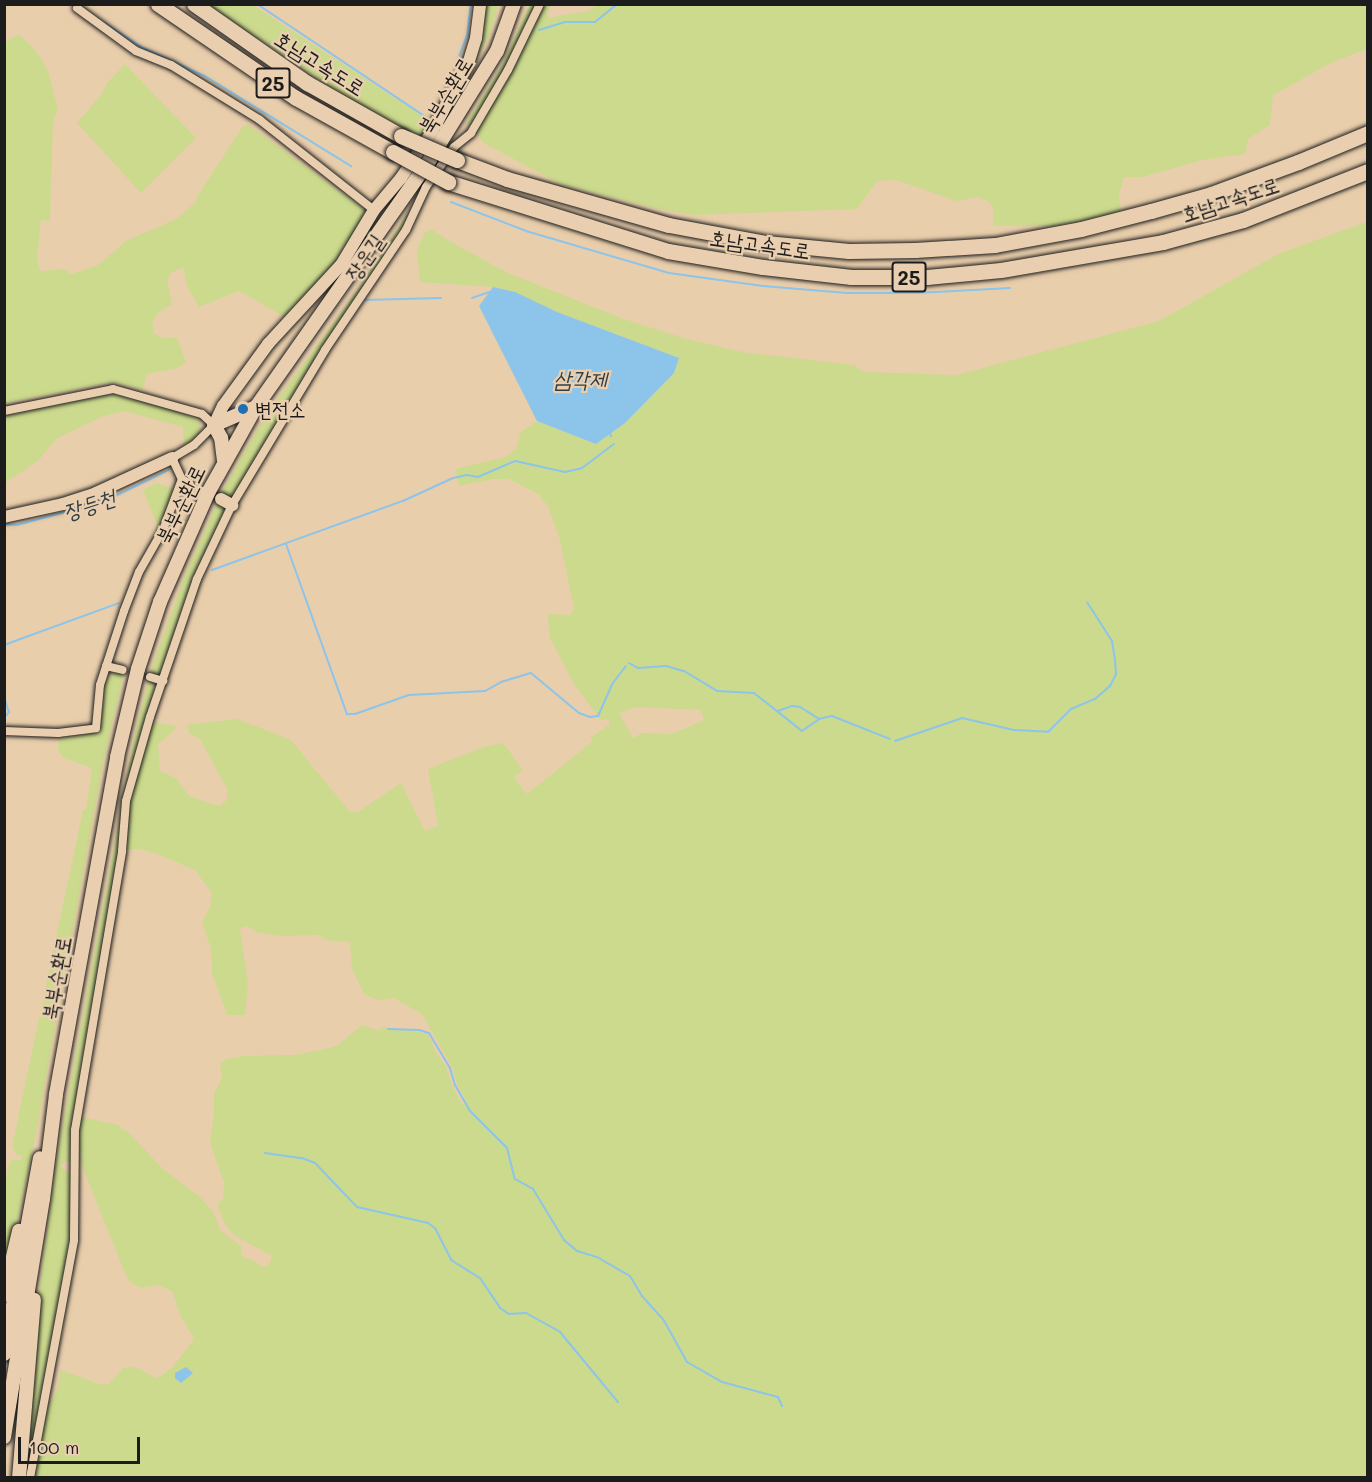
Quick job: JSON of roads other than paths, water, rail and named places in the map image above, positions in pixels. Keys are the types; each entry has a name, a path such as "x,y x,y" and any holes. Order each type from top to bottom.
{"highway":[{"name":"호남고속도로","path":"147,4 186,25"},
{"name":"호남고속도로","path":"158,4 296,98 448,182 567,222 669,251 763,267 851,277 927,277 1001,270 1163,242 1243,220 1368,171"},
{"name":"호남고속도로","path":"195,4 307,83 401,136 457,160 507,179 669,225 766,243 849,251 915,250 995,244 1081,229 1211,194 1366,134"}],"main road":[{"name":"북부순환로","path":"56,1095 117,757 138,669 176,561 224,461 256,406 430,159 497,51 514,4"},
{"path":"224,461 221,438 214,425 256,406"},
{"path":"4,1354 36,1180 56,1095"},
{"path":"4,1437 43,1199 56,1095"},
{"path":"4,1295 14,1248 36,1180"},
{"path":"19,1478 43,1199"}],"street":[{"name":"장운길","path":"4,517 63,504 96,493 172,458 194,445 214,425 222,406 268,344 341,265 374,210 401,178 433,130 469,61 476,38 480,4"},
{"name":"장운길","path":"30,1478 74,1240 75,1130 122,851 126,801 133,772 201,568 227,502 406,230 426,187 454,147 471,133 508,69 540,4"},
{"name":"장운길","path":"77,8 136,51 171,65 260,120 374,210"},
{"path":"4,411 113,389 202,414 214,425"},
{"path":"4,731 58,734 96,728 100,685 139,572 163,530 186,482 172,458"},
{"path":"106,666 123,670"},
{"path":"150,677 163,681"}],"water":[{"name":"삼각제","path":"493,287 515,292 557,312 679,358 674,373 625,423 596,444 537,421 479,306"},
{"path":"186,1367 193,1373 181,1383 175,1378 175,1373"}],"waterway":[{"path":"257,4 429,119"},
{"path":"458,59 467,35 471,4"},
{"path":"539,30 566,22 595,22 617,4"},
{"path":"97,18 143,48 205,76 351,166"},
{"path":"451,202 526,231 669,273 763,286 847,293 917,293 1010,288"},
{"name":"장등천","path":"472,298 489,292"},
{"name":"장등천","path":"363,300 441,298"},
{"path":"608,430 611,436"},
{"path":"212,570 403,501 453,478 467,475 478,477 515,461 565,472 582,468 614,444"},
{"name":"장등천","path":"4,524 17,525 103,502 169,470"},
{"path":"286,544 347,714 355,714 409,695 485,691 501,682 531,673 579,713 590,717 598,716 613,683 626,666"},
{"path":"895,741 962,718 1014,730 1048,732 1071,709 1095,699 1110,686 1116,674 1115,660 1112,641 1087,602"},
{"path":"4,645 119,603"},
{"path":"629,663 638,668 666,666 684,671 717,691 754,693 802,731 819,719 832,716 890,739"},
{"path":"4,697 9,712 4,718"},
{"path":"778,711 792,706 800,707 819,719"},
{"path":"388,1029 419,1030 429,1033 450,1068 455,1085 470,1111 507,1148 515,1179 533,1189 564,1240 577,1251 597,1257 630,1276 642,1296 663,1319 687,1362 722,1382 778,1397 782,1406"},
{"path":"265,1153 302,1158 315,1163 357,1207 428,1223 435,1228 451,1260 480,1278 500,1308 509,1314 526,1313 560,1332 618,1402"}],"tunnel":[{"path":"190,484 221,499"}],"place":[{"name":"변전소","path":"243,409"}]}
